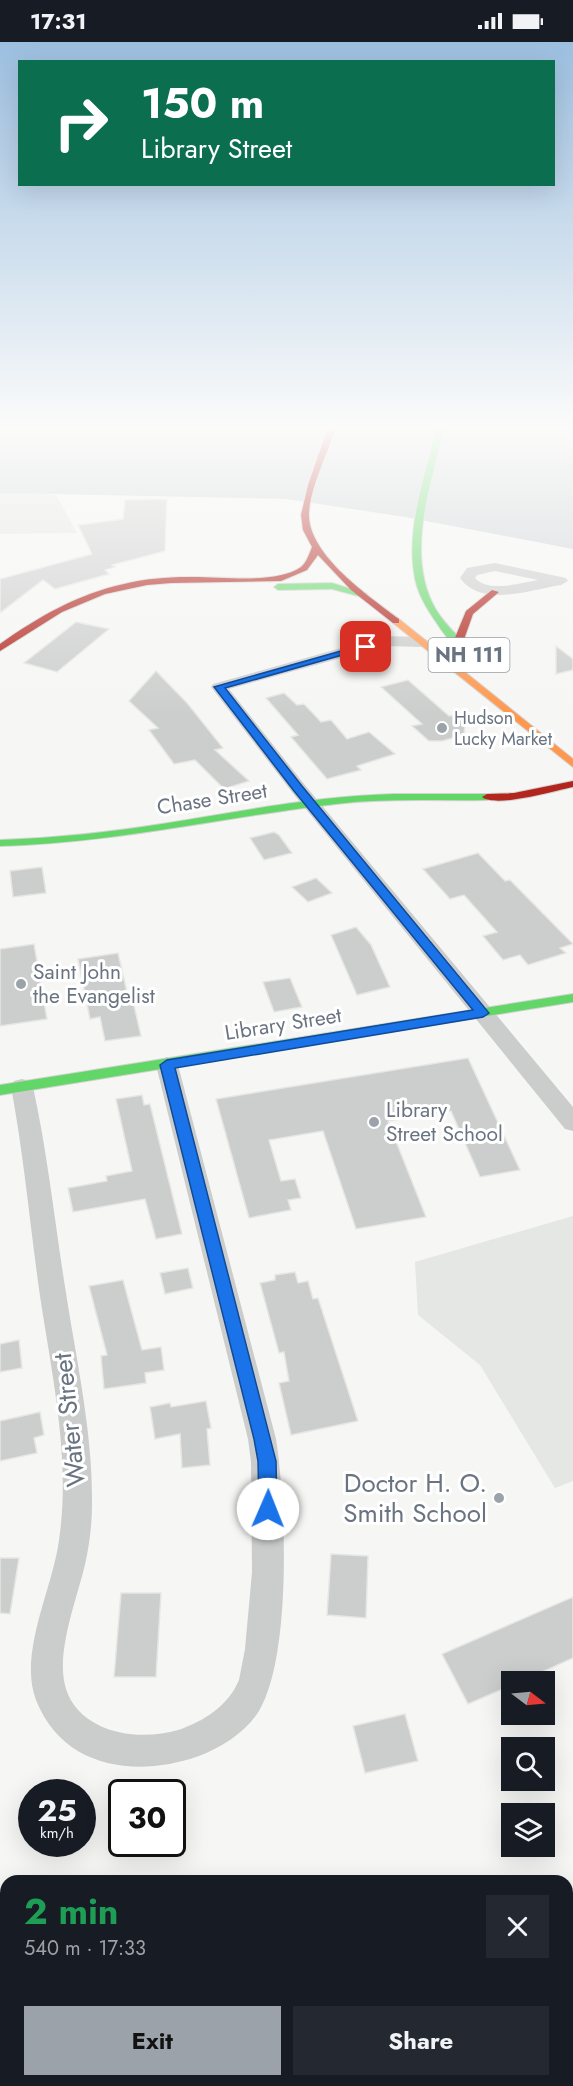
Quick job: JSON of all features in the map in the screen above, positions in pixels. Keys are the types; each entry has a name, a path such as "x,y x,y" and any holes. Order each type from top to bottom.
{"main road":[{"name":"NH 111","path":"307,525 316,548 362,594 573,764"},
{"name":"NH 111","path":"421,525 416,566 421,591 438,623 457,645 484,668"},
{"path":"0,648 44,615 72,603 144,582 170,579 270,580 290,576 311,564 316,548"},
{"path":"203,579 271,587 332,586 362,594"},
{"path":"457,645 459,629 467,613 495,592"},
{"name":"Chase Street","path":"0,843 49,842 109,836 363,798 514,796 572,785"},
{"name":"Library Street","path":"11,1088 167,1065 573,998"}],"street":[{"path":"495,567 567,581 495,592 472,586 467,578 468,574 479,569 495,567"},
{"path":"384,641 401,625"},
{"path":"422,642 384,641 219,687 312,805 573,1122"},
{"name":"Water Street","path":"11,1088 79,1467 74,1549 47,1666 51,1694 63,1719 85,1738 112,1749 156,1750 203,1739 229,1722 247,1699 258,1672 263,1641 268,1483 262,1439 167,1065"}],"shaded area":[{"path":"0,525 73,525 77,533 0,534"},
{"path":"449,525 573,525 573,549"},
{"path":"573,1216 573,1481 555,1488 480,1365 418,1315 415,1262"}],"building":[{"path":"78,525 166,525 165,551 112,565 115,567 105,570 109,574 55,589 43,580 0,613 0,579 92,554"},
{"path":"76,622 109,629 57,672 24,663"},
{"path":"556,646 573,659 573,670 556,674"},
{"path":"156,671 187,703 223,748 215,750 249,781 224,789 195,760 174,764 149,730 158,728 129,701"},
{"path":"408,680 449,716 455,715 465,724 464,735 442,741 429,741 412,726 422,724 381,687"},
{"path":"284,693 297,705 304,704 321,722 331,720 347,739 369,732 395,754 357,766 361,770 327,779 291,737 298,735 266,698"},
{"path":"274,832 279,835 292,853 264,860 250,838"},
{"path":"478,853 505,881 510,880 573,944 560,948 566,953 528,965 520,955 503,960 483,936 497,932 464,895 450,899 423,869"},
{"path":"42,867 46,893 13,897 10,871"},
{"path":"316,878 332,893 308,902 292,887"},
{"path":"356,927 371,945 390,987 357,995 331,935"},
{"name":"Saint John the Evangelist","path":"34,944 47,1019 0,1026 0,949"},
{"path":"118,953 129,1001 133,1001 141,1036 105,1041 100,1017 90,1019 78,959"},
{"path":"290,978 302,1007 274,1012 263,982"},
{"path":"468,1058 520,1170 480,1177 451,1111 388,1121 426,1217 356,1229 323,1131 269,1140 281,1181 295,1179 301,1198 288,1200 291,1210 249,1218 216,1099"},
{"path":"142,1095 144,1105 150,1104 182,1234 156,1239 145,1199 73,1212 68,1188 107,1181 106,1176 132,1171 116,1099"},
{"path":"188,1268 193,1288 165,1294 160,1273"},
{"path":"295,1272 298,1283 308,1281 313,1299 318,1298 358,1421 291,1435 279,1383 289,1381 284,1352 279,1353 260,1283 275,1280 275,1275"},
{"path":"123,1280 142,1350 161,1347 164,1370 145,1373 146,1383 104,1389 101,1356 107,1355 89,1286"},
{"path":"19,1340 22,1368 0,1372 0,1344"},
{"path":"206,1401 211,1428 207,1429 210,1465 182,1468 180,1434 155,1439 150,1407 170,1403 171,1407"},
{"path":"40,1412 44,1435 34,1438 37,1453 0,1461 0,1421"},
{"path":"331,1554 368,1556 366,1618 327,1615"},
{"path":"0,1558 19,1558 10,1614 0,1613"},
{"path":"121,1593 161,1593 156,1677 114,1677"},
{"path":"573,1597 573,1658 544,1671 501,1671 501,1690 468,1704 442,1654"},
{"path":"405,1714 418,1761 365,1773 353,1726"}],"traffic: fast":[{"path":"419,525 417,554 420,581 430,607 448,633 476,660"},
{"path":"278,587 332,586 362,594"},
{"path":"0,843 43,842 127,833 356,798 487,797"},
{"path":"0,1090 573,998"}],"traffic: slow":[{"path":"396,621 573,764"}],"traffic: jam":[{"path":"306,525 315,544 340,574 396,621"},
{"path":"0,648 59,610 102,592 124,586 171,580 281,578 304,569 311,561 316,548"},
{"path":"457,645 469,613 495,592"},
{"path":"487,797 514,796 573,784"}],"place":[{"name":"Hudson Lucky Market","path":"442,728"},
{"name":"Saint John the Evangelist","path":"21,984"},
{"name":"Library Street School","path":"374,1122"},
{"name":"Doctor H. O. Smith School","path":"499,1498"}],"route":[{"path":"268,1509 267,1461 262,1439 167,1065 483,1013 298,788 219,687 366,647"}]}
